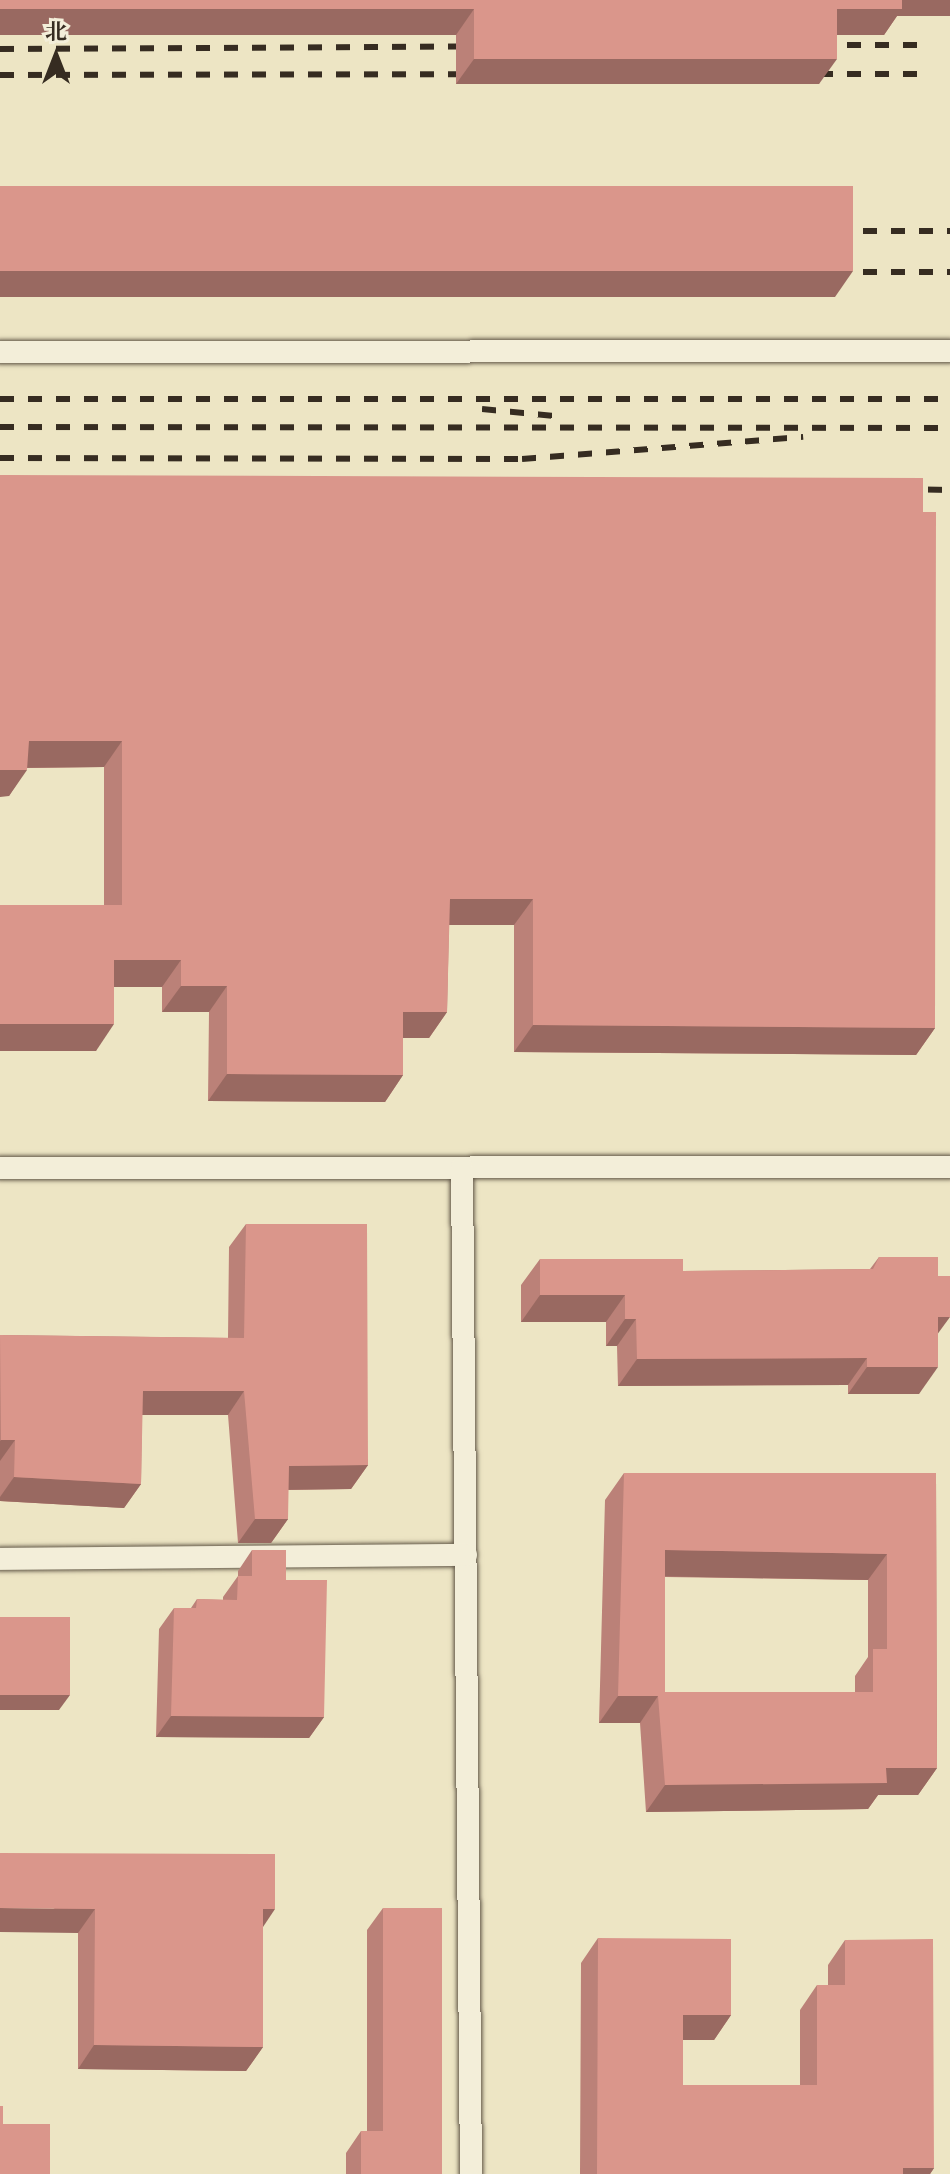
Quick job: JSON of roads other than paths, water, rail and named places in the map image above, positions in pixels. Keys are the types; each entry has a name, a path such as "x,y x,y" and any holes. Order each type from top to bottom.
{"lane":[{"path":"0,352 950,351"},
{"path":"0,1168 950,1167"},
{"path":"462,1168 471,2174"},
{"path":"0,1559 466,1555"}],"railway":[{"path":"819,45 921,45"},
{"path":"0,49 456,47"},
{"path":"0,75 456,74"},
{"path":"819,74 923,74"},
{"path":"835,231 950,231"},
{"path":"835,272 950,272"},
{"path":"0,399 950,399"},
{"path":"482,409 565,417"},
{"path":"0,427 950,428"},
{"path":"0,458 522,459 803,437"},
{"path":"900,489 950,490"}]}
